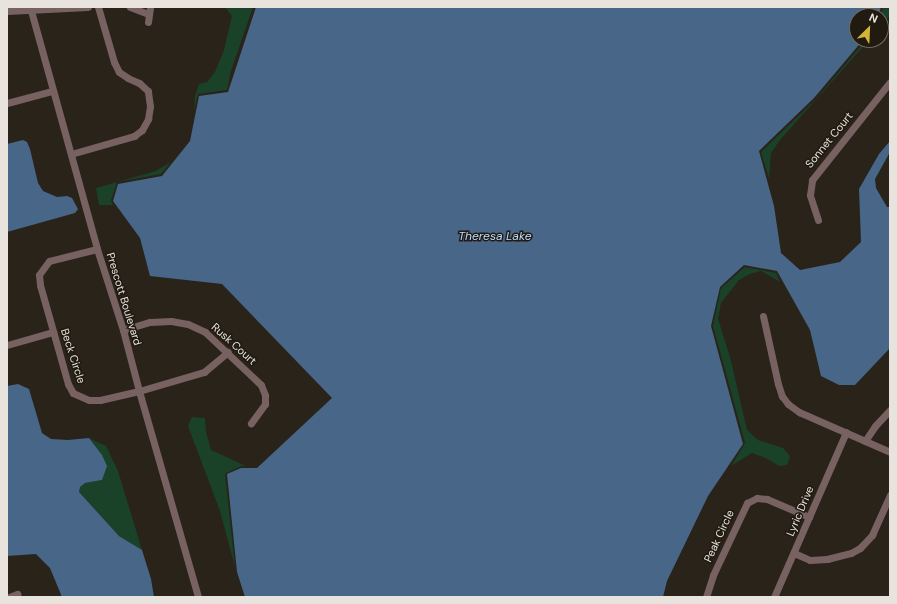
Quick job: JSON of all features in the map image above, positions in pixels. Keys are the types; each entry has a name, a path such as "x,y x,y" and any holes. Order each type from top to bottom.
{"street":[{"path":"7,10 88,7"},
{"path":"71,154 134,136 142,130 148,119 150,106 148,91 139,83 119,72 114,62 98,7"},
{"path":"130,7 149,10 148,22"},
{"name":"Prescott Boulevard","path":"30,8 52,91 97,248 123,330 139,392 198,597"},
{"name":"Sonnet Court","path":"818,220 810,195 812,180 890,82"},
{"path":"7,103 52,91"},
{"name":"Beck Circle","path":"97,248 49,262 42,268 39,275 40,285 53,332 68,384 73,393 84,398 100,400 139,392 204,372 228,352"},
{"path":"762,316 782,396 788,404 799,412 890,452"},
{"name":"Rusk Court","path":"123,330 150,322 172,321 188,324 205,332 261,384 265,395 265,404 251,423"},
{"path":"7,345 53,332"},
{"path":"865,441 875,426 890,410"},
{"name":"Lyric Drive","path":"774,597 846,432"},
{"path":"794,553 810,560 828,559 851,553 860,548 872,535 890,495"},
{"name":"Peak Circle","path":"706,597 713,576 747,503 757,498 767,499 809,517"},
{"path":"9,597 17,594"}],"green space":[{"path":"225,7 253,7 231,71 227,90 198,94 194,111 195,96 199,84 207,82 215,72 224,50 232,16"},
{"path":"890,7 889,16 889,8 883,8"},
{"path":"859,48 862,48 780,140 771,153 769,179 761,152 815,100"},
{"path":"171,162 161,174 117,182 156,171"},
{"path":"117,182 111,200 113,205 99,205 96,188"},
{"path":"745,267 776,273 780,282 761,271 750,274 739,280 721,303 718,319 730,357 747,430 758,440 783,448 790,456 787,465 779,466 766,458 752,453 731,466 745,443 713,326 721,288"},
{"path":"192,417 205,418 206,432 211,450 246,466 241,466 225,474 235,567 220,511 188,426"},
{"path":"89,438 106,446 118,471 142,550 119,536 79,492 80,487 85,483 102,480 102,455"}],"water":[{"name":"Theresa Lake","path":"256,7 881,7 849,8 849,48 856,48 814,98 759,151 774,206 781,253 800,270 840,262 861,242 859,189 879,154 890,141 890,152 875,179 876,188 887,207 890,207 890,348 855,385 839,385 821,376 810,330 777,271 744,265 720,287 711,326 743,444 708,496 667,581 663,597 245,597 237,572 227,474 241,468 257,468 332,398 222,284 150,276 140,238 113,201 118,184 162,176 190,141 199,96 228,92"},
{"path":"23,140 27,142 30,149 38,183 43,191 57,197 67,196 72,198 78,209 75,213 7,232 7,144"},
{"path":"18,384 29,389 42,433 51,439 68,440 89,438 102,455 107,466 102,480 85,483 80,487 79,492 119,536 142,550 151,579 154,597 62,597 50,568 36,554 7,556 7,386"}]}
